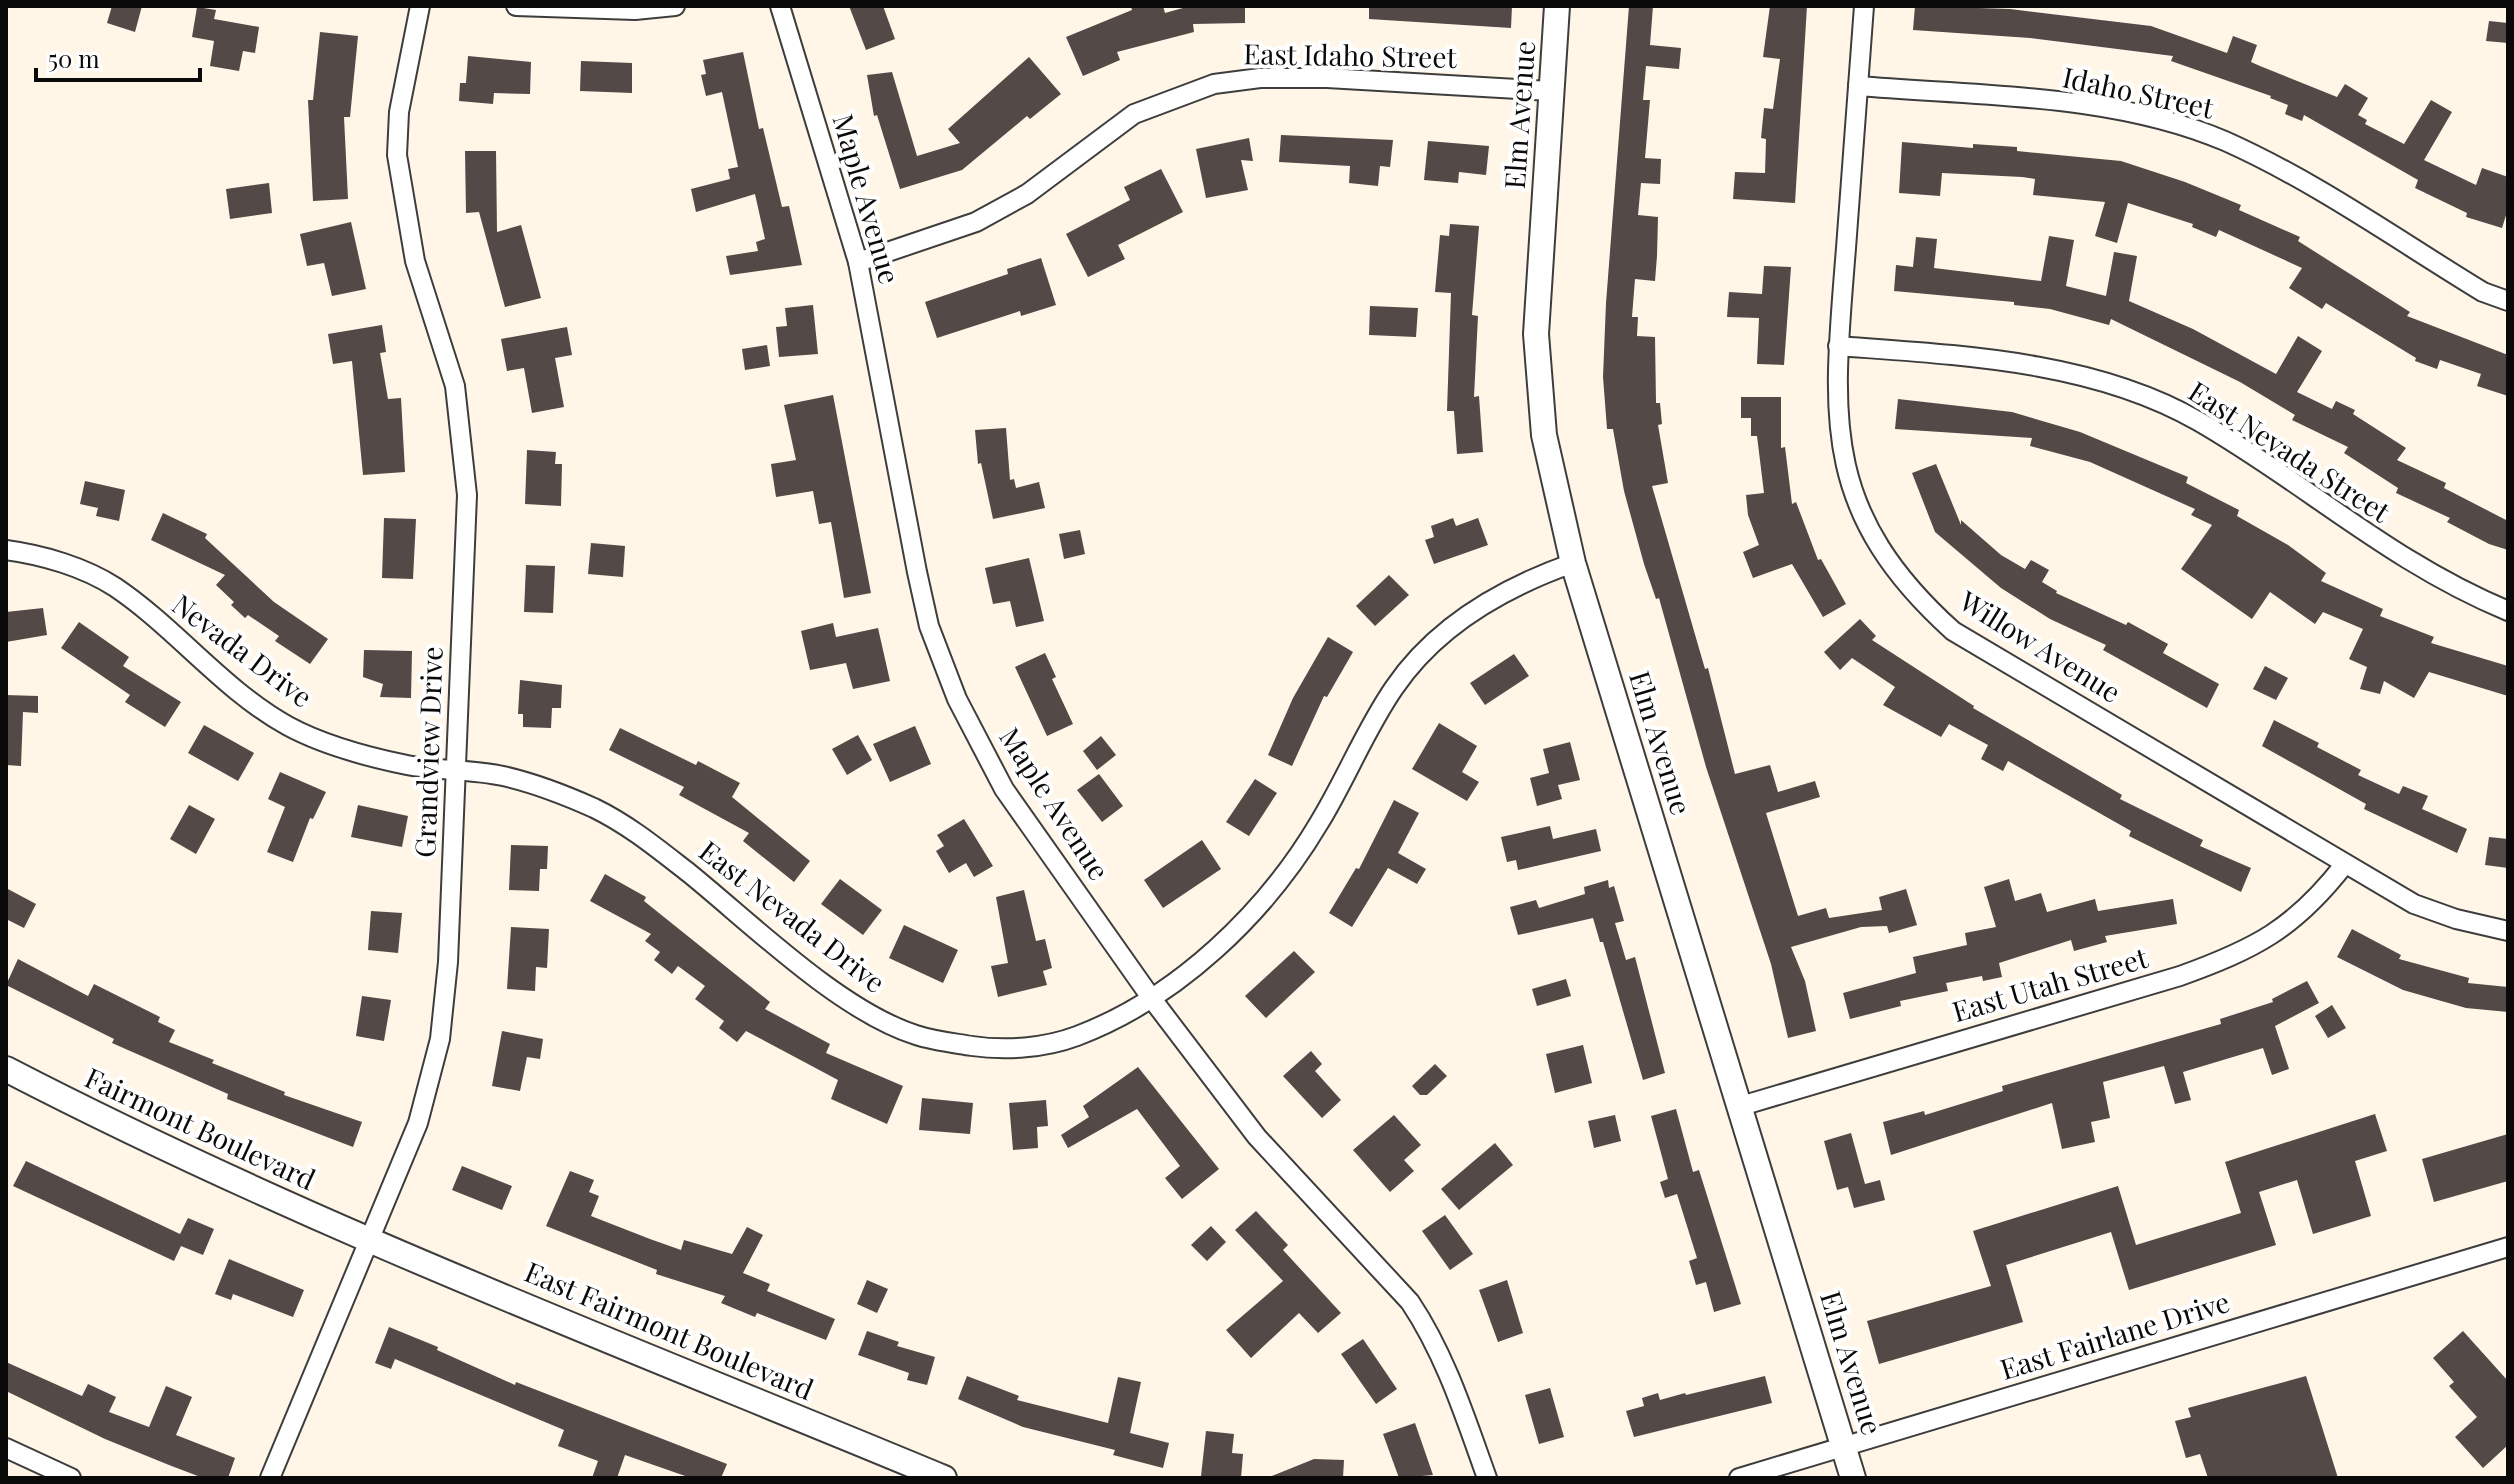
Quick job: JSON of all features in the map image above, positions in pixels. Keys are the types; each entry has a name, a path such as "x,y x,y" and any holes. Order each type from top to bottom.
{"street":[{"name":"Grandview Drive","path":"270,1478 418,1123 440,1039 448,962 467,495 455,386 415,261 397,155 399,112 420,6"},
{"path":"516,6 635,10 675,6"},
{"name":"Maple Avenue","path":"780,6 858,262 917,572 929,626 947,675 1004,789 1152,999 1257,1137 1410,1302 1446,1364 1487,1478"},
{"name":"Elm Avenue","path":"1557,6 1536,334 1538,392 1551,475 1573,563 1846,1446 1853,1478"},
{"name":"Willow Avenue","path":"1864,6 1838,346 1838,430 1858,506 1877,545 1925,606 1953,631 2414,904 2456,919 2508,931"},
{"name":"East Idaho Street","path":"858,262 976,222 1027,194 1134,114 1214,84 1260,78 1327,78 1551,91"},
{"name":"Idaho Street","path":"1858,86 2066,103 2148,118 2222,140 2277,167 2483,292 2508,301"},
{"name":"East Nevada Street","path":"1838,346 1996,358 2061,371 2156,402 2197,420 2418,569 2508,611"},
{"name":"Nevada Drive","path":"6,550 74,567 115,587 216,674 288,726 348,749 409,766 455,770"},
{"name":"East Nevada Drive","path":"455,770 499,775 549,790 595,809 638,833 851,1004 915,1035 991,1049 1033,1046 1075,1037 1152,999 1212,952 1271,890 1318,825 1382,707 1415,662 1475,610 1529,578 1573,563"},
{"name":"East Utah Street","path":"1741,1106 2180,976 2241,954 2287,925 2316,900 2344,865"},
{"name":"Fairmont Boulevard","path":"6,1069 106,1121 370,1240"},
{"name":"East Fairmont Boulevard","path":"370,1240 944,1478"},
{"name":"East Fairlane Drive","path":"1739,1478 2508,1247"},
{"path":"6,1448 71,1478"}],"building":[{"path":"112,6 142,6 135,32 107,23"},
{"path":"849,6 883,6 895,39 866,50"},
{"path":"1131,6 1163,6 1165,13 1190,6 1245,6 1245,23 1193,24 1194,32 1117,52 1120,60 1083,76 1066,37 1132,10"},
{"path":"1369,6 1512,6 1511,28 1369,19"},
{"path":"1629,6 1653,6 1650,45 1681,48 1679,69 1646,66 1643,100 1650,100 1645,158 1661,159 1660,184 1641,183 1638,215 1658,217 1657,256 1655,281 1635,279 1632,317 1638,317 1637,336 1655,337 1656,403 1660,403 1662,424 1658,425 1668,483 1652,486 1705,669 1708,668 1735,774 1770,765 1778,792 1815,781 1820,797 1766,813 1798,916 1826,908 1829,918 1882,910 1879,897 1906,889 1917,925 1889,933 1887,926 1861,927 1791,947 1805,981 1816,1031 1788,1038 1771,964 1706,767 1659,598 1656,599 1644,564 1624,491 1613,429 1607,429 1603,377 1606,303"},
{"path":"1770,6 1807,6 1795,203 1733,199 1735,172 1765,173 1766,139 1761,138 1764,108 1773,109 1780,59 1763,57"},
{"path":"1915,6 2010,9 2151,26 2227,53 2233,36 2257,45 2251,62 2337,97 2345,84 2368,98 2358,115 2367,120 2365,124 2404,144 2431,100 2452,112 2424,160 2476,185 2482,168 2508,177 2508,209 2502,228 2466,217 2467,213 2415,188 2418,180 2304,115 2302,121 2285,114 2288,105 2271,96 2171,61 2173,56 2030,38 1913,30"},
{"path":"197,7 216,10 214,19 259,27 255,53 243,51 239,71 210,66 214,41 192,37"},
{"path":"2489,21 2508,23 2508,43 2486,41"},
{"path":"320,32 358,36 350,117 344,117 348,199 313,201 308,100 313,100"},
{"path":"743,52 759,129 763,128 782,207 789,206 802,265 730,275 726,256 758,251 756,242 765,239 755,194 696,212 691,189 730,179 728,169 738,167 722,92 706,96 701,75 706,74 703,60"},
{"path":"468,56 531,62 530,94 494,93 493,104 459,101 460,83 466,83"},
{"path":"1029,57 1061,94 1030,119 1027,116 962,170 900,189 877,115 874,116 867,75 892,72 917,156 960,143 948,129"},
{"path":"581,61 632,63 632,93 580,91"},
{"path":"1281,135 1393,140 1390,167 1380,166 1378,186 1349,183 1350,166 1279,162"},
{"path":"1249,138 1253,161 1241,160 1248,190 1206,198 1196,149"},
{"path":"1428,141 1489,146 1486,175 1459,172 1458,183 1424,180"},
{"path":"1902,142 1973,148 1973,144 2017,147 2017,151 2121,161 2241,205 2239,210 2300,237 2298,241 2410,312 2407,316 2508,355 2508,396 2477,386 2481,374 2440,360 2437,369 2415,361 2416,358 2326,303 2322,309 2289,288 2302,268 2219,230 2216,237 2192,227 2193,224 2128,203 2117,243 2095,236 2105,202 2033,195 2035,179 2022,177 1942,173 1940,196 1899,193"},
{"path":"465,151 496,151 497,232 521,225 541,298 505,307 479,212 466,213"},
{"path":"1161,169 1183,212 1118,245 1125,259 1088,277 1066,234 1130,200 1124,187"},
{"path":"269,183 272,213 230,219 226,189"},
{"path":"351,222 366,289 332,296 324,263 307,266 300,234"},
{"path":"1450,224 1479,226 1472,315 1478,316 1474,397 1479,396 1483,452 1457,454 1454,411 1447,411 1451,293 1435,292 1440,235 1449,236"},
{"path":"2049,236 2074,240 2066,286 2106,296 2114,252 2137,256 2129,301 2193,329 2276,374 2298,336 2322,351 2297,392 2332,409 2336,401 2355,410 2353,414 2406,448 2397,460 2446,483 2444,488 2508,521 2508,550 2489,544 2447,522 2450,518 2396,493 2398,488 2344,453 2348,447 2292,420 2295,415 2240,382 2111,319 2109,325 2050,309 2014,305 2014,302 1894,291 1896,265 1913,267 1916,237 1937,239 1934,268 2041,281"},
{"path":"1041,258 1056,305 1021,316 1020,311 937,338 925,302 1008,274 1007,269"},
{"path":"1764,266 1791,267 1784,365 1757,364 1759,318 1727,317 1729,292 1762,294"},
{"path":"813,305 818,354 779,357 776,327 787,326 785,308"},
{"path":"1370,306 1418,308 1416,337 1369,335"},
{"path":"382,325 386,352 380,353 388,399 401,398 405,472 363,475 352,361 333,364 328,334"},
{"path":"567,327 572,355 555,358 564,407 532,413 524,368 507,371 501,339"},
{"path":"767,345 770,366 745,370 742,349"},
{"path":"833,395 871,593 844,598 831,522 819,524 813,491 776,497 771,464 796,460 784,405"},
{"path":"1741,397 1781,397 1781,448 1785,447 1792,504 1796,502 1818,560 1821,559 1846,604 1823,617 1792,564 1753,578 1743,552 1759,545 1748,515 1746,495 1764,493 1757,436 1751,436 1751,418 1741,418"},
{"path":"1898,399 2012,412 2080,432 2188,477 2186,483 2239,510 2237,516 2288,545 2326,573 2321,581 2383,609 2380,616 2434,637 2431,643 2508,666 2508,696 2429,672 2414,698 2384,681 2380,694 2360,689 2367,667 2349,659 2363,629 2323,612 2315,624 2270,592 2252,619 2181,569 2212,525 2191,515 2195,509 2090,462 2030,446 2032,438 1895,429"},
{"path":"1006,428 1010,480 1014,479 1016,488 1039,482 1045,508 993,519 981,463 978,464 975,430"},
{"path":"527,450 556,452 555,464 562,464 561,506 525,504"},
{"path":"1936,464 1961,525 1961,520 2001,555 2025,569 2031,560 2049,570 2042,582 2056,593 2126,625 2128,622 2168,644 2163,653 2219,684 2207,708 2103,650 2106,645 2050,619 2001,588 1935,532 1912,473"},
{"path":"85,481 125,490 119,521 96,516 98,508 80,504"},
{"path":"163,513 207,534 205,538 274,602 328,639 310,664 275,641 279,636 248,615 245,618 231,605 234,602 216,585 225,575 151,540"},
{"path":"384,518 416,519 413,579 382,578"},
{"path":"1453,518 1456,526 1478,518 1488,545 1434,564 1425,540 1434,537 1431,526"},
{"path":"1080,530 1085,554 1064,559 1059,534"},
{"path":"591,543 625,546 623,577 588,574"},
{"path":"1029,558 1044,621 1016,627 1010,601 993,604 985,568"},
{"path":"526,565 555,566 553,613 524,612"},
{"path":"1389,575 1409,595 1375,626 1356,606"},
{"path":"43,608 47,635 6,642 6,612"},
{"path":"1860,619 1876,636 1872,640 1973,708 2122,795 2120,799 2203,840 2200,846 2251,868 2241,892 2129,836 2131,831 2008,761 2003,771 1981,759 1988,745 1949,724 1941,737 1883,705 1895,687 1852,658 1840,670 1824,652"},
{"path":"79,622 129,657 123,666 181,702 165,727 125,702 130,695 61,648"},
{"path":"833,623 836,637 878,628 890,681 853,689 846,663 810,670 801,631"},
{"path":"1328,637 1353,652 1327,697 1324,696 1292,766 1268,755 1293,698"},
{"path":"364,650 412,651 411,698 380,697 383,684 363,677"},
{"path":"1045,653 1056,677 1052,679 1073,724 1047,736 1015,667"},
{"path":"1514,654 1529,676 1485,705 1470,683"},
{"path":"2265,666 2288,678 2276,700 2253,689"},
{"path":"520,680 562,685 561,708 552,708 551,728 523,727 523,714 518,714"},
{"path":"6,695 38,696 38,713 23,712 21,766 6,765"},
{"path":"2274,720 2319,743 2317,747 2361,770 2358,775 2399,794 2403,786 2428,796 2422,809 2467,829 2457,853 2364,809 2366,804 2262,746"},
{"path":"1439,723 1477,746 1462,772 1479,782 1467,801 1412,769"},
{"path":"204,725 254,753 238,781 188,753"},
{"path":"915,726 931,764 890,782 873,744"},
{"path":"620,728 696,765 698,761 740,783 732,797 810,861 794,882 743,841 749,833 679,795 684,787 609,750"},
{"path":"858,735 872,760 847,775 832,749"},
{"path":"1101,736 1116,755 1097,770 1083,751"},
{"path":"1570,742 1580,780 1558,785 1562,799 1537,806 1530,778 1549,773 1543,749"},
{"path":"280,772 326,792 313,819 310,818 293,862 267,852 285,807 268,799"},
{"path":"1099,774 1123,806 1102,822 1077,790"},
{"path":"1255,779 1277,793 1249,836 1226,822"},
{"path":"1394,800 1419,813 1398,853 1426,869 1417,884 1388,868 1352,927 1329,913 1356,868 1359,869"},
{"path":"189,805 215,819 196,854 170,839"},
{"path":"358,805 408,816 402,847 351,837"},
{"path":"964,819 993,866 974,877 966,863 949,873 936,851 944,846 937,835"},
{"path":"1550,826 1553,839 1596,829 1601,851 1518,870 1516,860 1507,862 1501,837"},
{"path":"2489,837 2508,839 2508,868 2485,865"},
{"path":"1202,840 1221,869 1163,908 1144,880"},
{"path":"511,845 548,846 547,869 540,869 539,891 509,890"},
{"path":"605,874 646,897 644,901 770,1002 765,1009 830,1044 826,1053 903,1086 887,1124 831,1099 838,1080 746,1031 737,1042 719,1028 724,1021 695,999 705,986 678,966 672,974 654,960 660,952 645,941 651,934 590,901"},
{"path":"840,879 882,910 863,935 821,904"},
{"path":"2009,879 2015,901 2041,893 2047,912 2095,899 2098,911 2173,899 2177,924 2105,936 2107,942 2074,951 2071,940 1999,963 2002,977 1983,981 1982,976 1946,983 1948,991 1900,1001 1901,1006 1850,1019 1843,993 1916,973 1913,957 1967,945 1965,933 1996,927 1984,887"},
{"path":"1608,880 1609,888 1614,886 1624,921 1615,923 1626,960 1635,957 1665,1073 1643,1080 1603,942 1600,942 1593,918 1518,935 1510,907 1536,900 1539,908 1585,894 1584,887"},
{"path":"6,888 36,904 24,928 6,919"},
{"path":"1024,890 1036,941 1045,939 1052,968 1043,971 1047,985 998,997 991,966 1008,963 996,897"},
{"path":"371,911 402,913 398,953 368,950"},
{"path":"904,925 958,950 943,983 889,958"},
{"path":"511,927 549,929 547,968 536,967 535,991 507,989"},
{"path":"2352,929 2401,955 2399,959 2469,978 2468,983 2508,987 2508,1012 2466,1008 2403,990 2337,957"},
{"path":"1294,951 1315,972 1266,1018 1245,996"},
{"path":"18,959 88,996 94,984 160,1017 158,1022 175,1030 169,1042 214,1060 212,1063 285,1092 284,1095 362,1122 353,1147 227,1099 228,1094 112,1043 114,1039 6,985"},
{"path":"1566,979 1571,996 1537,1006 1532,989"},
{"path":"2307,981 2319,1003 2275,1026 2289,1069 2272,1075 2263,1048 2183,1072 2191,1100 2175,1104 2164,1066 2103,1082 2110,1118 2091,1122 2095,1142 2062,1149 2052,1103 1891,1155 1883,1122 1924,1111 1925,1115 2003,1091 2002,1086 2221,1024 2220,1019 2273,1002 2272,999"},
{"path":"362,996 391,1000 384,1041 356,1036"},
{"path":"2332,1005 2346,1028 2328,1038 2315,1016"},
{"path":"502,1031 543,1039 540,1059 527,1057 520,1091 492,1086"},
{"path":"1583,1045 1592,1083 1555,1093 1546,1054"},
{"path":"1311,1051 1322,1064 1315,1071 1341,1100 1322,1118 1283,1076"},
{"path":"1435,1064 1447,1076 1427,1095 1420,1095 1412,1086"},
{"path":"1138,1067 1219,1169 1182,1199 1165,1178 1180,1166 1137,1109 1068,1148 1061,1135 1089,1117 1083,1106"},
{"path":"922,1098 973,1103 970,1134 919,1130"},
{"path":"1046,1100 1048,1126 1037,1127 1038,1148 1013,1150 1009,1103"},
{"path":"1676,1109 1693,1172 1699,1170 1741,1304 1714,1312 1706,1282 1696,1285 1689,1261 1697,1258 1677,1194 1665,1198 1660,1182 1668,1179 1651,1116"},
{"path":"2375,1114 2387,1151 2355,1161 2371,1216 2313,1234 2297,1180 2259,1192 2276,1245 2129,1290 2111,1232 2006,1265 2023,1322 1879,1364 1867,1321 1991,1286 1973,1231 2118,1186 2136,1245 2241,1213 2225,1162"},
{"path":"1394,1115 1421,1145 1404,1160 1414,1171 1390,1192 1353,1150"},
{"path":"1615,1115 1621,1141 1594,1148 1588,1121"},
{"path":"1851,1133 1865,1184 1880,1180 1885,1200 1854,1208 1848,1187 1837,1190 1824,1141"},
{"path":"2508,1134 2508,1181 2434,1202 2422,1159"},
{"path":"1495,1143 1513,1165 1459,1210 1441,1189"},
{"path":"26,1161 180,1234 188,1218 214,1229 203,1255 181,1246 174,1261 13,1186"},
{"path":"462,1166 512,1186 502,1210 452,1190"},
{"path":"570,1171 594,1180 589,1192 599,1196 591,1216 681,1250 684,1240 732,1254 747,1227 763,1235 743,1273 770,1284 767,1291 835,1319 826,1340 757,1313 755,1317 721,1303 725,1296 656,1274 657,1270 546,1226"},
{"path":"1256,1211 1288,1245 1283,1250 1341,1313 1318,1333 1299,1313 1251,1358 1226,1330 1283,1281 1235,1230"},
{"path":"1445,1215 1473,1254 1450,1270 1422,1231"},
{"path":"1211,1226 1226,1242 1207,1261 1191,1245"},
{"path":"229,1259 304,1290 293,1317 233,1294 231,1300 215,1294"},
{"path":"867,1280 888,1289 877,1313 857,1304"},
{"path":"1507,1280 1523,1333 1498,1342 1479,1290"},
{"path":"389,1327 515,1385 516,1382 727,1464 721,1478 691,1478 625,1455 617,1478 592,1478 598,1461 558,1446 564,1430 395,1359 391,1369 375,1363"},
{"path":"867,1331 899,1342 897,1346 935,1357 927,1385 907,1380 909,1373 858,1355"},
{"path":"2463,1331 2508,1381 2508,1445 2483,1468 2455,1437 2477,1417 2449,1386 2454,1382 2433,1358"},
{"path":"1363,1339 1397,1389 1376,1404 1341,1354"},
{"path":"6,1362 82,1396 88,1384 116,1397 109,1412 149,1427 166,1386 192,1397 176,1435 235,1458 228,1478 203,1478 169,1465 105,1439 6,1391"},
{"path":"967,1376 1019,1396 1017,1400 1108,1423 1118,1377 1141,1382 1130,1433 1169,1443 1163,1468 1113,1455 1115,1450 1023,1427 958,1399"},
{"path":"1765,1376 1772,1403 1634,1437 1626,1411 1644,1406 1642,1398 1658,1393 1660,1400"},
{"path":"2306,1376 2338,1478 2208,1478 2200,1454 2186,1458 2175,1421 2191,1417 2188,1408"},
{"path":"1550,1388 1564,1437 1539,1444 1525,1395"},
{"path":"1415,1423 1433,1475 1399,1478 1383,1434"},
{"path":"1206,1431 1234,1434 1232,1453 1243,1454 1241,1478 1201,1476"},
{"path":"1314,1459 1344,1460 1343,1478 1267,1478"}]}
